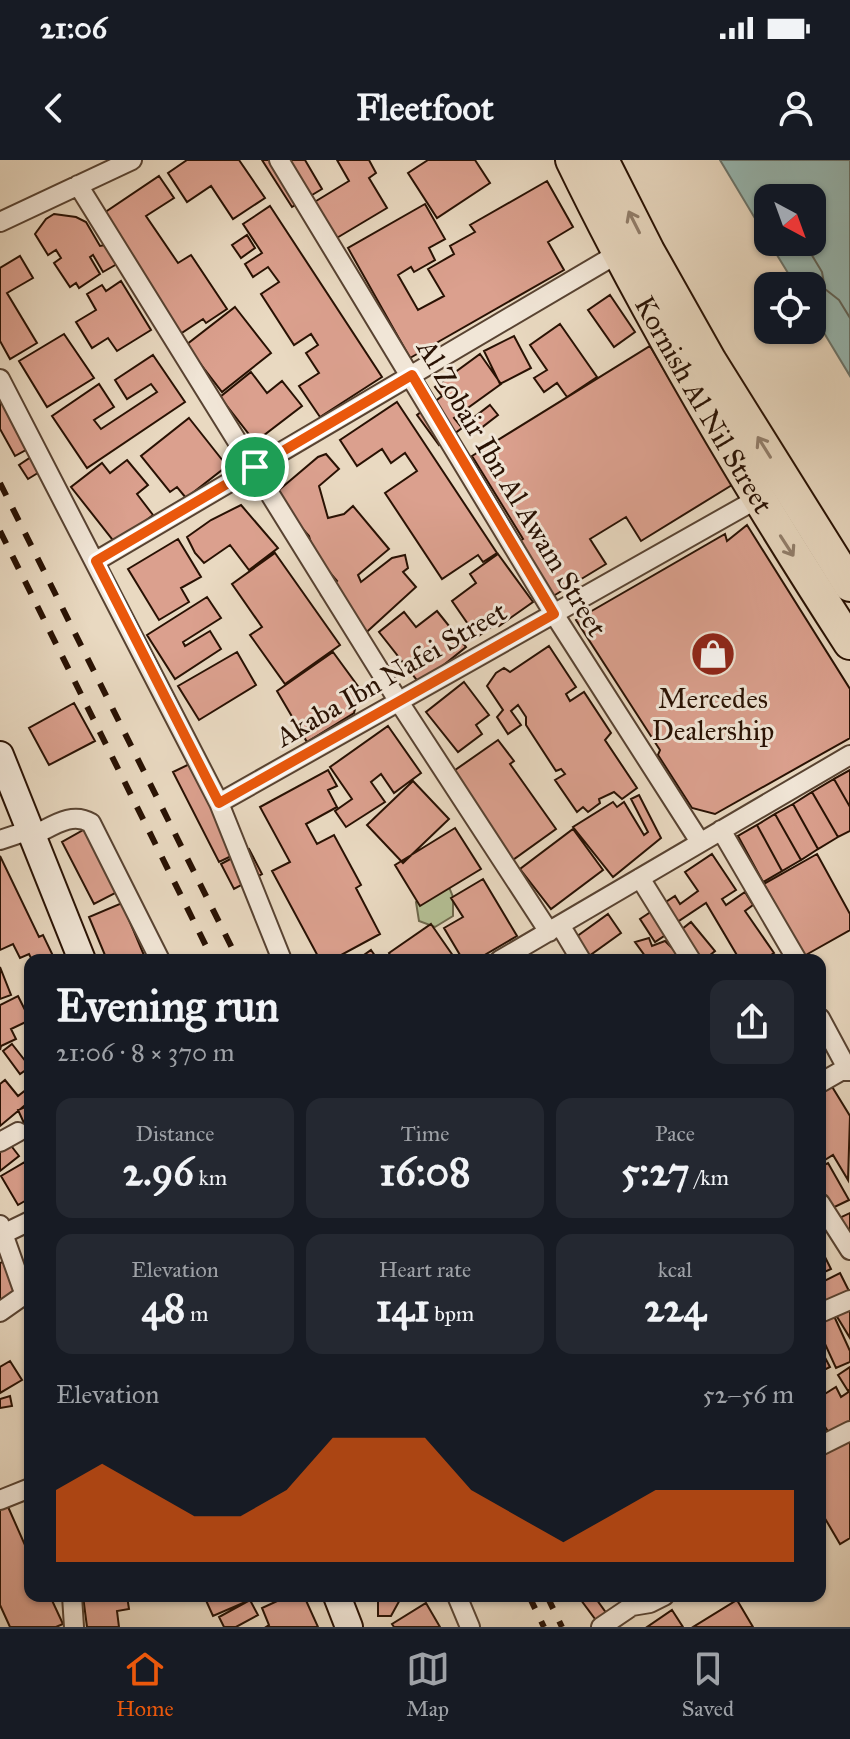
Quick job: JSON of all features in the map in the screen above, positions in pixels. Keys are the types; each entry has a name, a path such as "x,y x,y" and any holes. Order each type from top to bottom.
{"highway":[{"name":"Kornish Al Nil Street","path":"572,160 617,254 757,499 850,643"},
{"name":"Kornish Al Nil Street","path":"602,160 648,251 710,361 850,585"}],"street":[{"path":"0,222 132,160"},
{"name":"Al Zobair Ibn Al Awam Street","path":"279,160 554,614 700,842"},
{"path":"78,185 399,702 554,929 576,954"},
{"path":"96,561 617,254"},
{"path":"0,379 219,803 280,954"},
{"name":"Akaba Ibn Nafei Street","path":"219,803 757,499"},
{"path":"0,755 80,954"},
{"path":"510,954 850,755"},
{"path":"0,840 31,833 71,818 82,817 91,823 157,954"},
{"path":"721,830 793,954"},
{"path":"640,878 687,954"},
{"path":"826,1029 849,1071 841,1071 826,1080"},
{"path":"0,1142 18,1132"},
{"path":"826,1212 850,1250"},
{"path":"24,1225 3,1241 24,1289"},
{"path":"0,1312 24,1297"},
{"path":"826,1310 850,1300"},
{"path":"826,1443 850,1431"},
{"path":"0,1500 24,1490"},
{"path":"71,1625 72,1602"},
{"path":"339,1602 349,1627"},
{"path":"460,1602 470,1627"},
{"path":"601,1627 632,1606 652,1602"}],"green space":[{"path":"449,887 453,897 453,916 435,927 419,921 416,902"}],"water":[{"path":"720,160 850,160 850,376 826,336 826,272 787,272 778,256 826,256 826,184 754,184 754,217"}],"building":[{"path":"187,160 239,160 265,198 233,219 211,186 187,202 168,173"},
{"path":"262,160 305,160 322,189 292,207"},
{"path":"337,160 369,160 376,173 369,178 387,208 325,245 303,209 349,181"},
{"path":"428,160 475,160 490,183 437,218 408,173"},
{"path":"159,176 174,198 146,216 178,263 191,255 227,309 206,323 203,319 174,338 95,219"},
{"path":"547,181 573,227 548,242 564,270 410,358 348,248 425,204 445,239 429,248 435,260 414,272 411,267 398,275 418,310 444,296 428,269 454,254 450,246 475,232 470,225"},
{"path":"270,206 382,377 320,417 299,386 319,373 306,353 318,345 311,334 294,345 261,294 279,282 268,267 253,277 245,264 262,253 243,224"},
{"path":"54,214 76,217 86,222 100,246 105,245 117,264 103,272 93,255 90,257 100,274 79,288 76,283 70,287 54,263 61,258 56,250 48,255 35,234"},
{"path":"247,235 255,248 241,258 232,245"},
{"path":"20,256 33,278 7,293 37,343 10,359 0,341 0,268"},
{"path":"121,281 151,330 117,351 108,338 92,348 76,322 96,310 87,294 102,285 106,291"},
{"path":"610,295 635,332 614,347 588,310"},
{"path":"235,307 271,353 222,392 186,345"},
{"path":"560,324 597,377 567,397 557,383 544,392 534,378 547,370 530,345"},
{"path":"64,334 94,378 47,407 19,361"},
{"path":"514,336 531,368 500,384 484,351"},
{"path":"650,346 732,485 641,541 626,517 590,539 606,564 550,598 516,543 523,539 472,456"},
{"path":"480,354 501,384 454,418 462,428 439,445 417,415 442,396 435,387"},
{"path":"153,355 185,402 87,468 52,416 99,384 114,407 94,420 101,429 157,392 151,384 127,399 115,380"},
{"path":"251,372 267,393 282,381 302,406 255,442 220,397"},
{"path":"0,385 33,446 15,456 0,429"},
{"path":"397,402 497,553 483,562 478,555 442,579 385,493 417,471 405,453 391,463 382,449 357,466 340,440"},
{"path":"490,405 498,415 472,435 464,425"},
{"path":"189,418 227,466 186,498 177,487 170,492 141,456"},
{"path":"37,453 46,468 28,479 19,465"},
{"path":"326,454 339,469 319,486 328,518 344,514 353,506 389,549 358,575 361,582 392,558 405,555 408,568 403,572 416,587 359,639 321,595 337,581 314,554 309,536 273,495 318,457"},
{"path":"127,460 148,485 137,494 153,515 116,544 71,487 102,463 110,473"},
{"path":"241,505 278,548 249,570 230,545 204,563 187,537"},
{"name":"Mercedes Dealership","path":"747,525 850,689 850,738 715,814 692,808 658,755 660,750 576,620 725,534 727,541"},
{"path":"178,539 201,577 181,588 189,602 159,620 128,569"},
{"path":"275,553 340,645 285,684 250,635 262,627 232,584"},
{"path":"498,554 533,602 477,637 452,601 476,583 470,574"},
{"path":"207,597 221,618 183,642 185,646 210,631 221,649 175,679 147,635"},
{"path":"437,611 466,647 420,684 379,632 404,612 416,627"},
{"path":"549,646 576,687 566,694 570,701 584,692 611,733 605,740 637,788 622,799 614,792 599,799 600,803 588,812 583,807 577,812 555,780 565,774 561,769 556,771 526,725 526,717 518,705 511,711 521,725 508,734 497,717 503,710 487,686 496,673 504,668 510,672"},
{"path":"237,652 256,685 199,720 178,686"},
{"path":"333,652 360,689 354,713 307,742 277,691"},
{"path":"464,682 489,715 476,725 482,734 458,752 426,712"},
{"path":"74,703 95,741 49,765 29,728"},
{"path":"388,726 421,773 394,793 381,774 371,782 385,802 346,827 335,811 352,799 330,767"},
{"path":"498,740 514,761 510,764 556,829 510,862 448,775"},
{"path":"200,759 246,849 219,862 173,772"},
{"path":"328,770 337,786 328,790 337,807 306,824 317,844 334,835 361,885 356,888 380,934 343,954 317,954 272,871 290,862 260,807"},
{"path":"850,770 850,807 834,779"},
{"path":"834,779 850,807 850,831 838,837 812,792"},
{"path":"413,781 449,819 403,863 367,825"},
{"path":"812,792 838,837 818,849 793,804"},
{"path":"639,795 661,838 613,877 573,827 613,802 617,807 624,802 644,835 648,832 631,799"},
{"path":"793,804 818,849 801,860 775,814"},
{"path":"775,814 801,860 782,871 757,825"},
{"path":"757,825 782,871 763,882 738,836"},
{"path":"455,828 481,869 420,906 395,865"},
{"path":"85,829 127,887 94,904 62,842"},
{"path":"573,829 603,870 551,909 520,869"},
{"path":"249,849 262,874 234,889 221,864"},
{"path":"712,854 736,890 722,899 726,905 745,892 753,905 745,911 774,953 736,954 706,903 664,931 667,934 655,942 640,919 675,896 680,904 698,891 685,872"},
{"path":"817,854 850,914 850,930 803,954 764,884"},
{"path":"0,856 39,937 43,935 52,954 24,954 20,958 13,944 0,950"},
{"path":"483,879 517,936 486,954 459,954 444,928 463,917 451,898"},
{"path":"122,903 143,954 104,954 89,917"},
{"path":"608,914 621,933 592,954 588,954 576,937"},
{"path":"691,922 715,951 711,954 678,954 667,941"},
{"path":"431,924 452,954 390,954"},
{"path":"649,938 652,946 665,941 678,954 644,954 635,942"},
{"path":"0,967 11,995 0,999"},
{"path":"18,996 24,1008 24,1023 11,1029 16,1039 1,1046 0,1050 0,1005"},
{"path":"12,1044 24,1059 24,1071 20,1074 3,1051"},
{"path":"5,1080 18,1096 24,1091 24,1106 0,1126 0,1084"},
{"path":"831,1085 850,1116 848,1180 833,1155 826,1159 826,1088"},
{"path":"24,1108 24,1123 18,1110"},
{"path":"9,1143 19,1156 0,1171 0,1150"},
{"path":"24,1163 24,1202 18,1205 1,1176"},
{"path":"826,1164 849,1200 826,1211"},
{"path":"850,1213 850,1255 835,1220"},
{"path":"13,1257 24,1283 24,1297 0,1307 0,1263"},
{"path":"840,1273 850,1293 826,1305 826,1280"},
{"path":"850,1306 850,1338 836,1315"},
{"path":"834,1316 850,1351 850,1362 836,1368 826,1346 826,1319"},
{"path":"10,1361 22,1380 0,1393 0,1367"},
{"path":"850,1367 850,1389 848,1391 838,1375"},
{"path":"836,1387 841,1397 850,1391 850,1423 831,1436 826,1428 826,1393"},
{"path":"10,1396 12,1406 0,1408 0,1399"},
{"path":"850,1438 850,1538 840,1544 826,1520 826,1452"},
{"path":"5,1500 24,1543 24,1602 53,1602 63,1624 56,1627 10,1627 0,1605 0,1502"},
{"path":"84,1602 128,1602 129,1609 117,1611 119,1627 87,1627"},
{"path":"207,1602 245,1602 213,1616"},
{"path":"246,1602 251,1602 258,1615 236,1627 224,1627 219,1617"},
{"path":"275,1602 307,1602 318,1627 266,1627 269,1625 262,1608"},
{"path":"378,1602 399,1602 391,1616 378,1616"},
{"path":"582,1602 598,1602 612,1621 601,1627"},
{"path":"738,1602 753,1627 693,1627"},
{"path":"426,1603 440,1627 394,1627 392,1624"},
{"path":"672,1610 683,1627 647,1627"}],"railway":[{"path":"0,483 235,954"},
{"path":"0,531 210,954"},
{"path":"532,1602 544,1627"},
{"path":"550,1602 562,1627"}],"place":[{"name":"Mercedes Dealership","path":"713,654"}],"route":[{"path":"412,375 554,614 219,803 96,561 255,467 412,375"}]}
